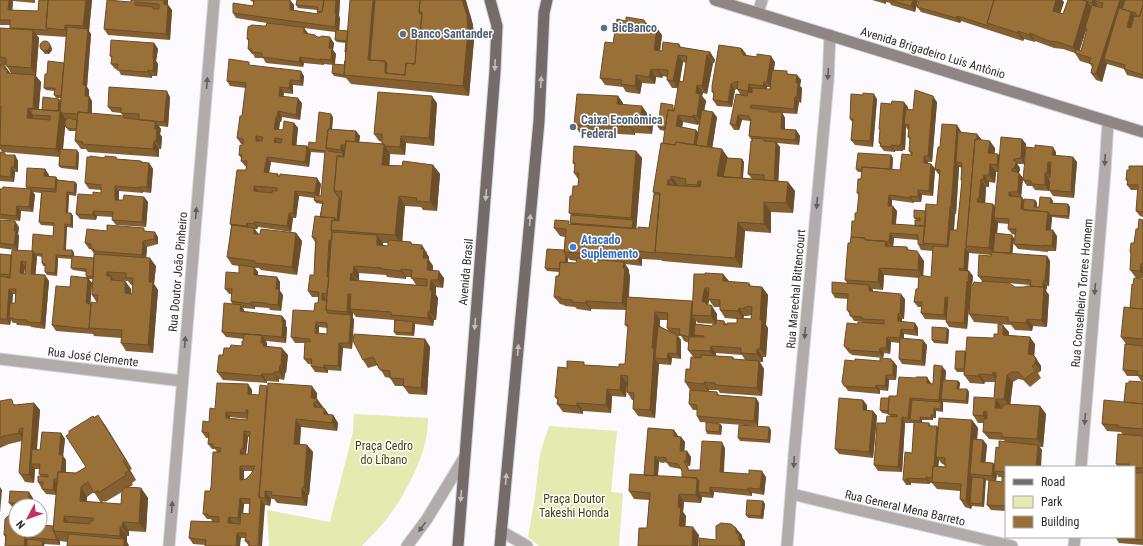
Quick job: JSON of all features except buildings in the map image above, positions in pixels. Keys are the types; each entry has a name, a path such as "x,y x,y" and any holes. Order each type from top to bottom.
{"main road":[{"name":"Avenida Brasil","path":"458,546 495,71 497,26 490,0"},
{"path":"500,546 539,121 544,13 547,0"},
{"name":"Avenida Brigadeiro Luís Antônio","path":"715,0 1143,132"}],"street":[{"name":"Rua Doutor João Pinheiro","path":"169,546 214,0"},
{"path":"758,13 762,0"},
{"name":"Rua Marechal Bittencourt","path":"787,546 828,81 830,35"},
{"name":"Rua Conselheiro Torres Homem","path":"1081,466 1108,121"},
{"name":"Rua José Clemente","path":"0,359 182,381"},
{"path":"407,546 427,520 464,458"},
{"name":"Rua General Mena Barreto","path":"792,494 1012,546"},
{"path":"501,531 527,546"}],"green space":[{"name":"Praça Cedro do Líbano","path":"354,414 428,418 424,447 419,462 405,492 388,517 362,546 269,546 267,510 330,522 353,432"},
{"name":"Praça Doutor Takeshi Honda","path":"549,426 617,431 611,492 623,493 619,546 539,546 528,537 535,497 540,454"}],"place":[{"name":"BicBanco","path":"604,28"},
{"name":"Banco Santander","path":"403,34"},
{"name":"Caixa Econômica Federal","path":"573,127"},
{"name":"Atacado Suplemento","path":"573,247"}]}
